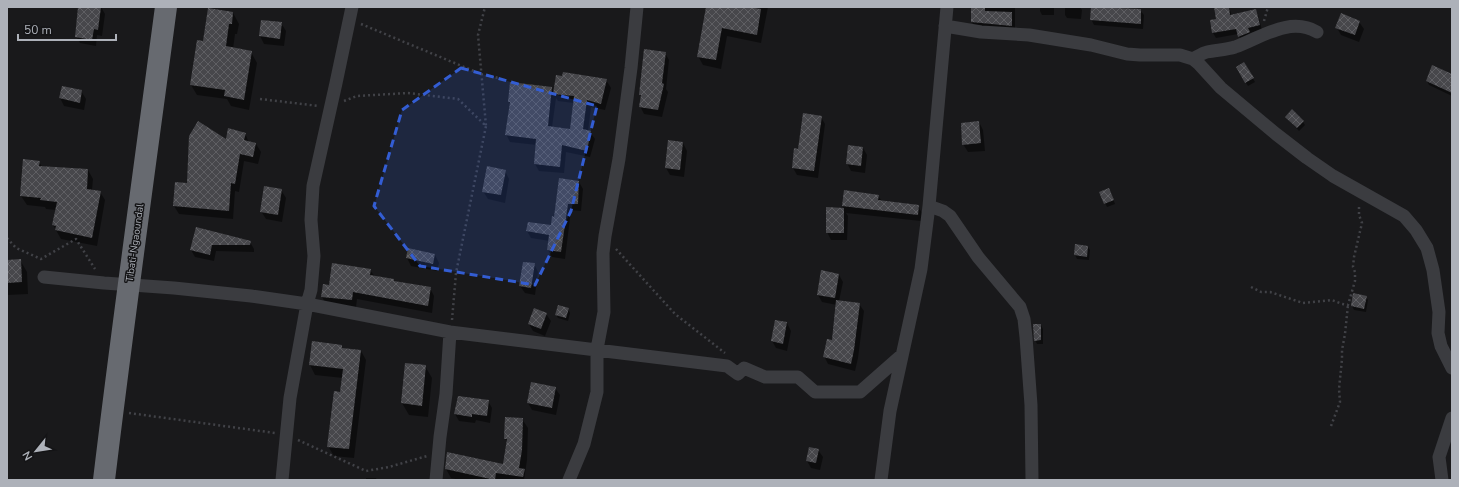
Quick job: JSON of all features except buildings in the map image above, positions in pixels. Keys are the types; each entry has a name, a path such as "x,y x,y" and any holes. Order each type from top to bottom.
{"highway":[{"name":"Tibati-Ngaoundal","path":"104,480 166,7"}],"street":[{"path":"569,480 584,444 597,392 598,349 604,312 603,254 619,159 631,68 637,7"},
{"path":"881,480 890,411 921,269 929,206 946,7"},
{"path":"282,480 290,398 310,290 314,256 312,195 351,13"},
{"path":"1193,59 1205,52 1233,48 1289,26 1301,25 1310,27 1317,32"},
{"path":"945,26 981,32 1029,35 1091,45 1126,54 1180,55 1193,59 1221,88 1276,134 1333,176 1404,216 1416,230 1427,248 1433,270 1437,293 1440,339 1445,356 1452,368"},
{"path":"929,206 943,211 950,216 978,257 1020,307 1024,319 1029,374 1032,480"},
{"path":"44,277 174,288 307,304 450,332 727,366 738,374 744,368 765,377 798,377 815,392 860,392 902,355"},
{"path":"436,480 446,394 450,332"},
{"path":"1442,480 1439,457 1452,418"}],"path":[{"path":"450,332 456,273 486,126 478,35 485,7"},
{"path":"351,13 481,74 499,78"},
{"path":"260,99 330,108 356,96 408,93 444,97 458,99 486,126"},
{"path":"1331,426 1340,402 1339,389 1342,350 1348,306 1354,281 1354,257 1362,223 1359,215 1358,190"},
{"path":"605,236 675,314 744,368"},
{"path":"7,238 16,248 41,259 76,239 104,283"},
{"path":"1251,288 1261,292 1270,292 1304,303 1332,300 1348,306"}],"highlighted area":[{"path":"461,68 597,106 571,211 535,285 420,266 374,206 402,110"}]}
